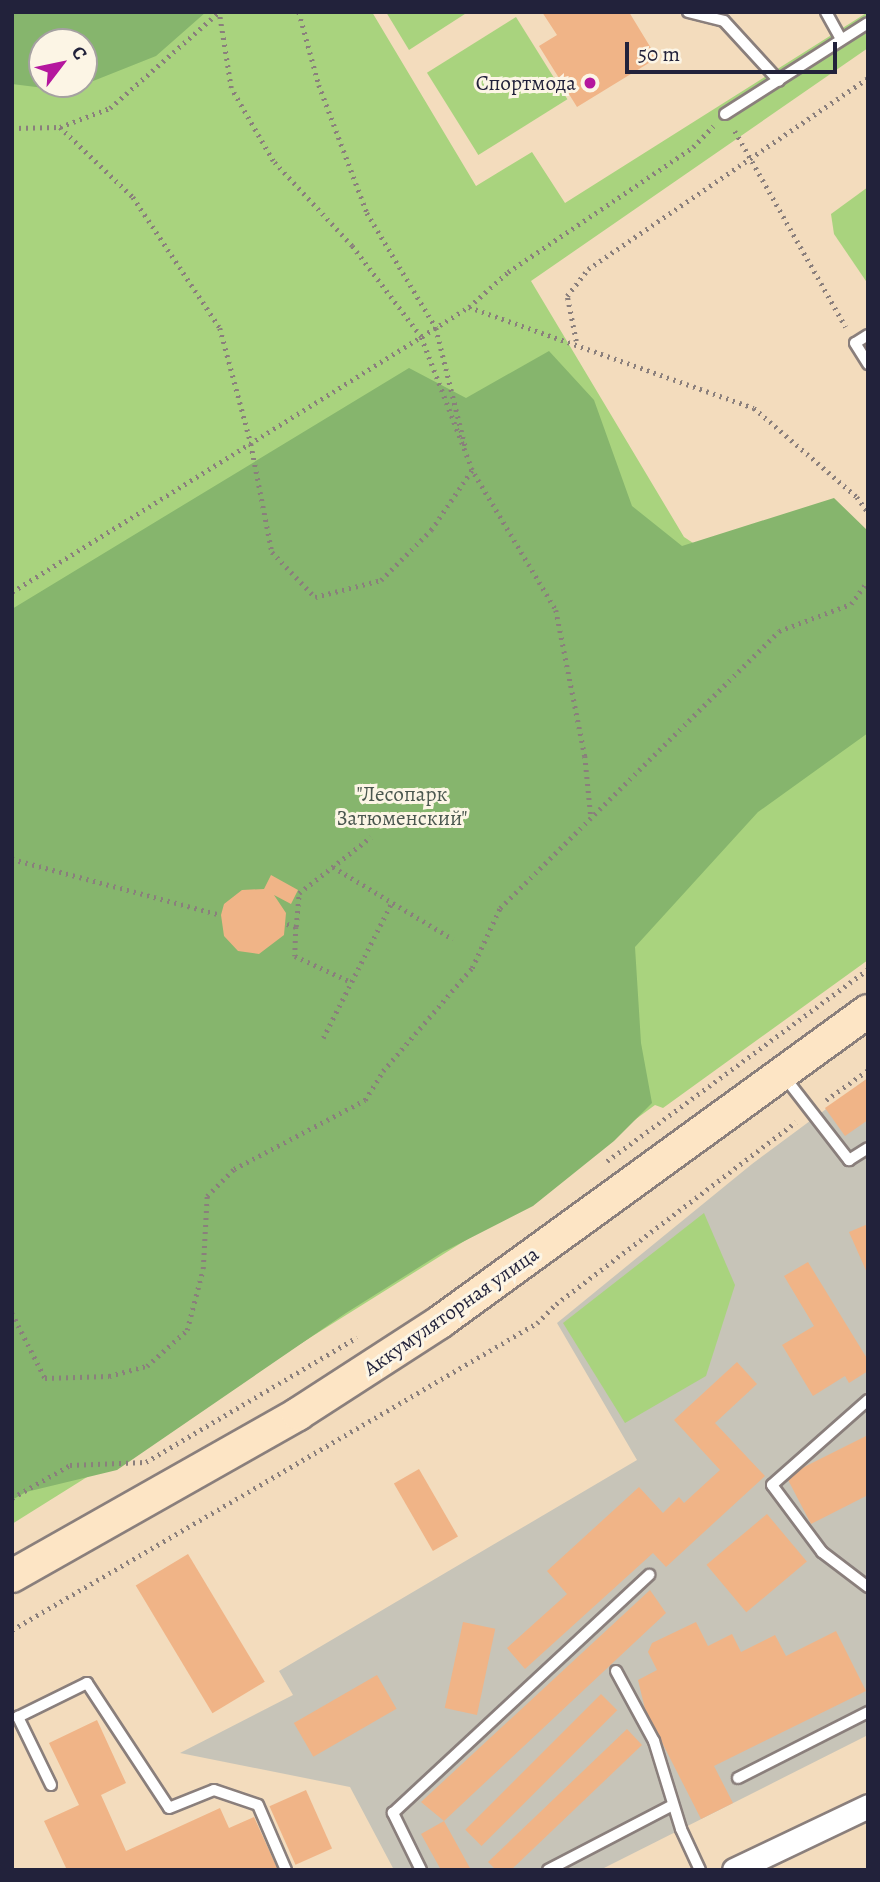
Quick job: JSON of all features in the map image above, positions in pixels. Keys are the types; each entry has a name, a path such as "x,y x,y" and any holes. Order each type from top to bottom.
{"street":[{"name":"Аккумуляторная улица","path":"12,1576 298,1415 440,1322 868,1011"},
{"path":"734,1870 868,1806"}],"lane":[{"path":"688,12 724,21 779,81"},
{"path":"826,12 841,40"},
{"path":"725,114 868,23"},
{"path":"868,335 855,343 868,364"},
{"path":"782,1073 849,1160 868,1148"},
{"path":"868,1400 772,1485 822,1552 868,1587"},
{"path":"421,1870 393,1813 649,1575"},
{"path":"616,1671 654,1741 673,1805 700,1870"},
{"path":"51,1785 18,1717 87,1682 169,1808 214,1790 258,1805 286,1870"},
{"path":"738,1777 868,1712"},
{"path":"548,1870 673,1805"}],"path":[{"path":"12,128 60,127 110,108 219,12"},
{"path":"219,12 231,88 273,162 352,246 421,337 472,470 556,610 585,756 592,818"},
{"path":"60,127 133,197 220,328 251,444 272,552 314,597 381,580 431,530 472,470 436,328 367,213 319,85 299,12"},
{"path":"576,341 567,296 588,269 868,78"},
{"path":"12,592 469,307 508,272 693,147 725,114 855,343"},
{"path":"469,307 576,341 754,408 857,496 868,512"},
{"path":"12,1313 45,1378 109,1376 147,1366 187,1330 204,1269 207,1196 234,1169 365,1100 383,1071 472,968 500,908 779,631 850,604 868,581"},
{"path":"351,982 295,956 299,893 371,837"},
{"path":"12,859 220,915"},
{"path":"333,867 453,939"},
{"path":"323,1038 393,902"},
{"path":"287,924 296,927"},
{"path":"600,1165 868,969"},
{"path":"12,1630 537,1323 556,1304 868,1070"},
{"path":"12,1498 70,1465 146,1462 368,1331"}],"shaded area":[{"path":"868,1078 868,1735 600,1870 394,1870 350,1787 180,1753 293,1695 279,1671 637,1460 557,1323 752,1164"}],"green space":[{"name":"\"Лесопарк Затюменский\"","path":"12,12 372,12 476,186 532,152 565,203 868,12 868,48 531,281 684,537 781,601 868,602 868,960 663,1108 655,1105 498,1220 12,1524"},
{"path":"12,12 206,12 156,56 98,79 98,28 28,28 28,86 12,84"},
{"path":"386,12 468,12 409,50"},
{"path":"516,17 567,99 478,155 427,73"},
{"path":"868,187 868,284 834,234 831,214"},
{"name":"\"Лесопарк Затюменский\"","path":"549,351 594,400 632,506 682,546 834,498 868,531 868,733 758,812 635,947 641,1043 652,1103 614,1141 533,1206 443,1252 346,1313 117,1470 26,1492 12,1500 12,609 409,368 466,398"},
{"path":"704,1213 735,1285 706,1376 625,1423 563,1323"}],"building":[{"name":"Спортмода","path":"542,12 629,12 657,58 577,107 539,46 557,35"},
{"path":"271,875 298,890 291,904 274,895 286,913 284,935 259,954 238,951 224,936 221,915 224,904 242,890 264,889"},
{"path":"868,1078 868,1120 845,1136 825,1108"},
{"path":"868,1224 868,1275 849,1232"},
{"path":"808,1262 868,1360 868,1371 849,1383 845,1376 813,1396 782,1345 814,1326 784,1276"},
{"path":"737,1362 757,1384 715,1423 765,1476 666,1567 653,1553 525,1669 507,1648 567,1594 547,1571 639,1487 663,1513 679,1497 684,1503 720,1470 674,1420"},
{"path":"868,1435 868,1495 811,1524 786,1476"},
{"path":"419,1469 458,1537 433,1551 394,1484"},
{"path":"767,1514 807,1561 746,1612 706,1565"},
{"path":"188,1554 265,1682 212,1713 136,1585"},
{"path":"650,1590 666,1613 444,1821 421,1802"},
{"path":"463,1622 495,1629 477,1715 445,1708"},
{"path":"696,1622 708,1646 732,1634 741,1652 775,1635 786,1656 836,1631 866,1691 714,1766 733,1803 701,1819 645,1709 638,1680 657,1670 648,1652 652,1643"},
{"path":"377,1675 396,1709 313,1757 294,1723"},
{"path":"601,1694 617,1710 481,1846 465,1830"},
{"path":"97,1720 126,1783 101,1795 126,1851 220,1808 229,1828 254,1817 278,1870 67,1870 44,1821 79,1805 49,1743"},
{"path":"627,1729 642,1745 511,1870 496,1870 488,1862"},
{"path":"306,1790 332,1848 295,1865 269,1806"},
{"path":"444,1821 471,1870 441,1870 421,1834"}],"place":[{"name":"Спортмода","path":"590,83"}]}
